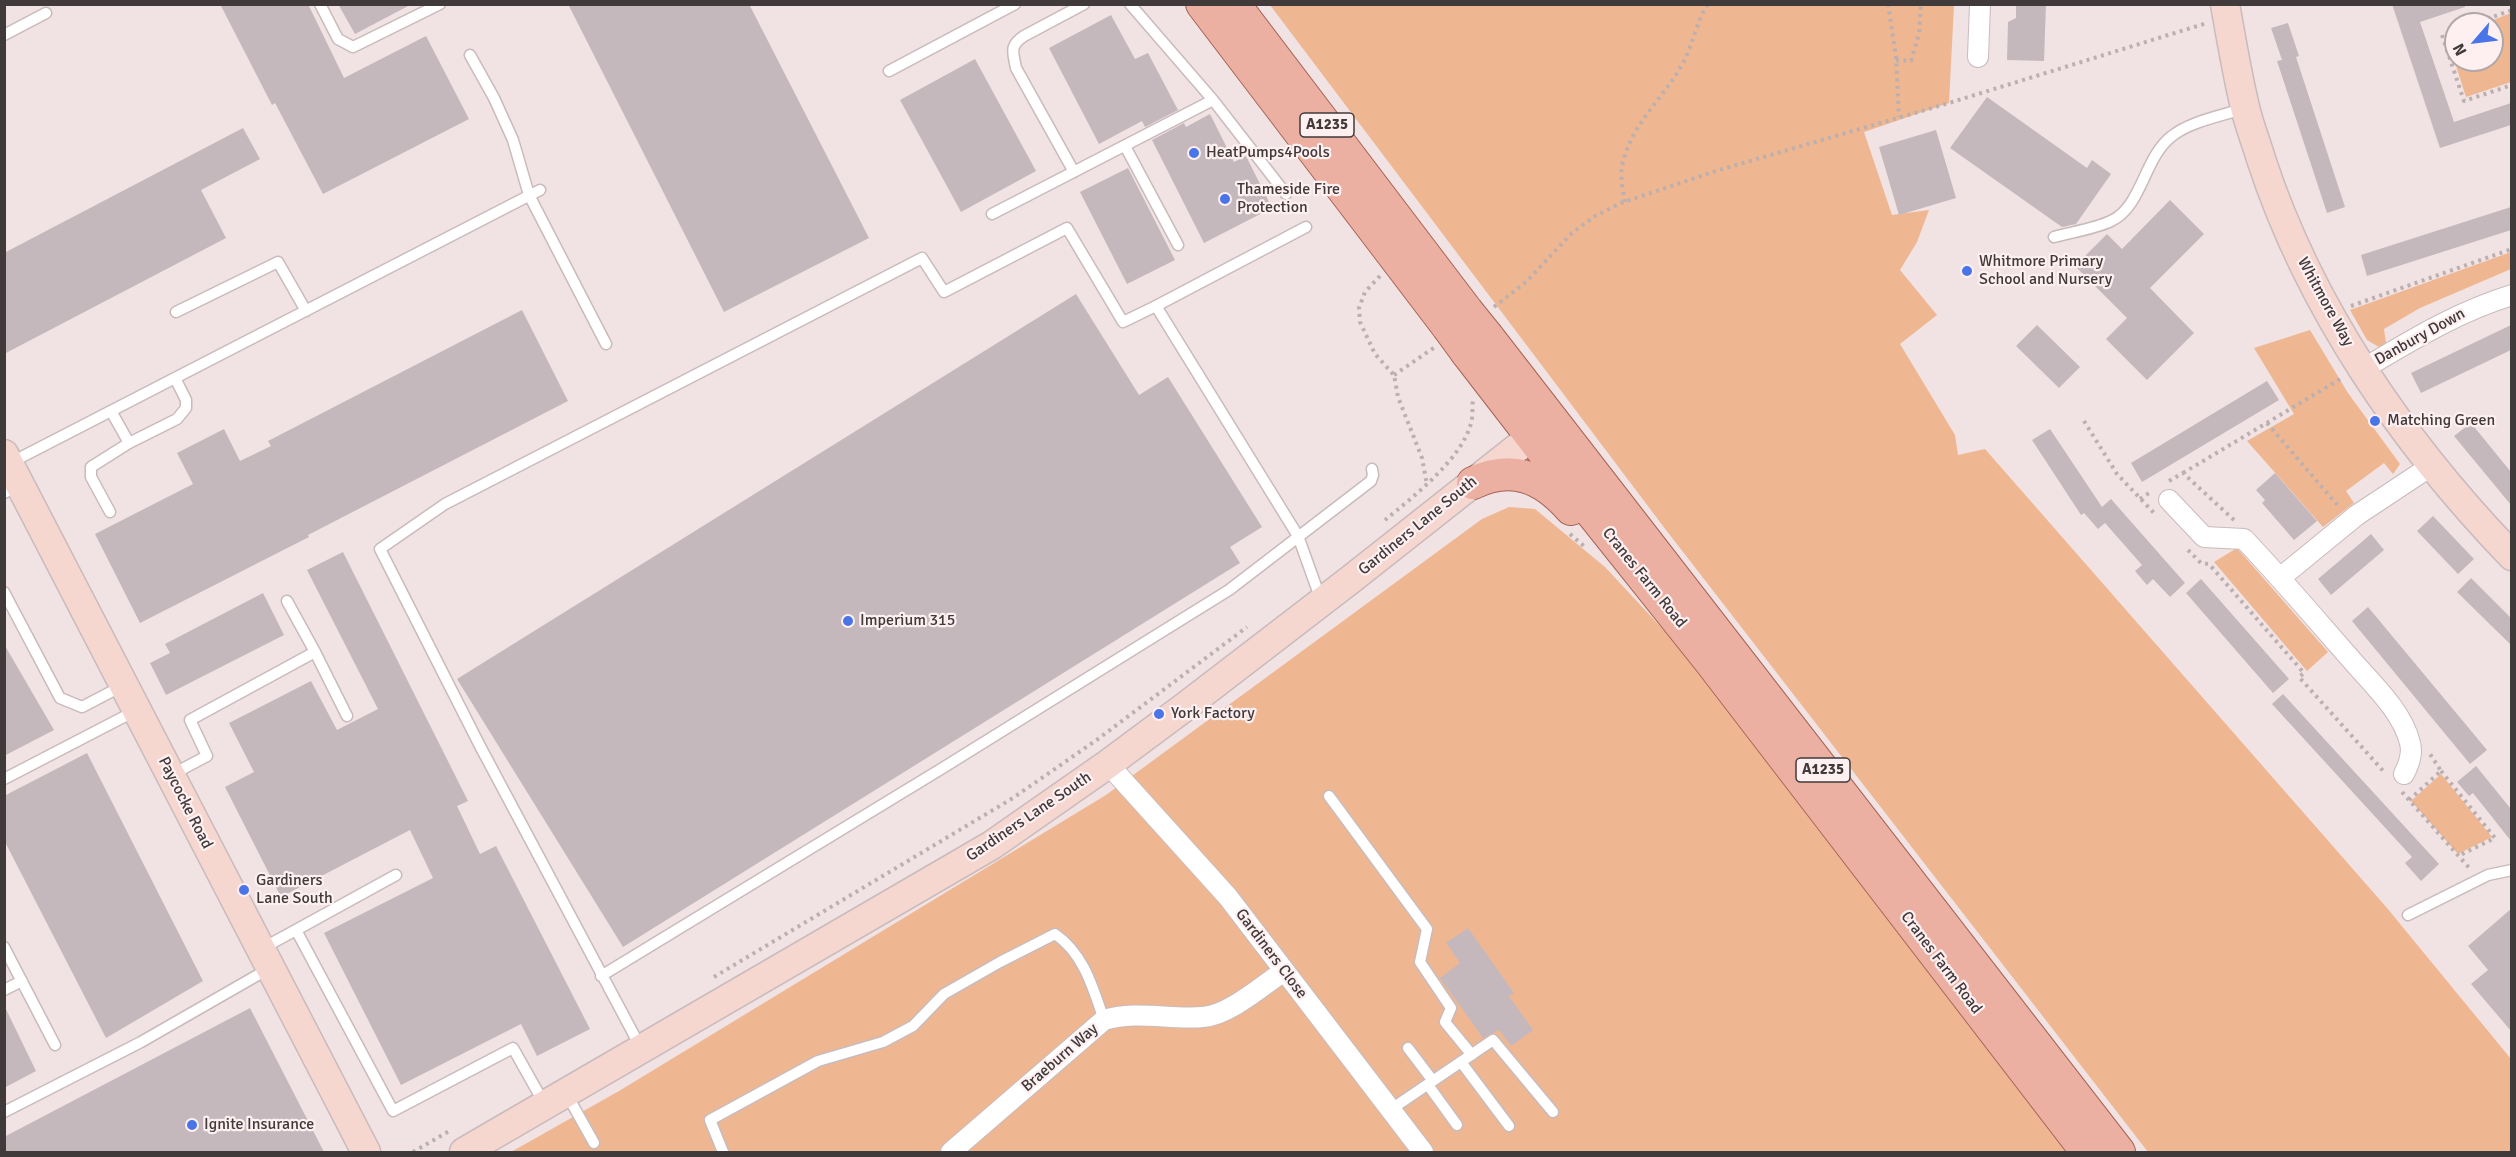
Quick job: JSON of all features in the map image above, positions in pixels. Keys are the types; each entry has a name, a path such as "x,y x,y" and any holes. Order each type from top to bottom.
{"main road":[{"name":"Cranes Farm Road","path":"1202,4 1468,329"},
{"name":"Cranes Farm Road","path":"1234,4 1542,428 1665,603 2086,1152"},
{"name":"Cranes Farm Road","path":"1542,428 2119,1152"},
{"name":"A1235","path":"1473,483 1499,473 1513,473 1546,486 1560,497 1665,603"}],"street":[{"path":"1978,57 1980,4"},
{"name":"Whitmore Way","path":"2226,11 2245,108 2267,177 2297,250 2320,296 2353,373 2468,511 2511,556"},
{"name":"Danbury Down","path":"2353,373 2467,310 2511,295"},
{"name":"Gardiners Lane South","path":"459,1141 555,1099 992,844 1108,764 1322,603 1542,428"},
{"path":"2280,578 2357,515 2431,465"},
{"name":"Paycocke Road","path":"10,474 124,685 366,1152"},
{"path":"2164,490 2204,537 2244,539 2395,712 2411,745 2411,759 2397,780"},
{"name":"Gardiners Close","path":"1108,764 1228,897 1423,1152"},
{"name":"Braeburn Way","path":"951,1152 1104,1020 1118,1015 1204,1017 1226,1010 1284,971"}],"lane":[{"path":"320,4 338,39 353,47 440,4"},
{"path":"889,71 1015,4"},
{"path":"1074,172 1016,68 1012,49 1015,41 1084,4"},
{"path":"1130,4 1213,100 1286,194"},
{"path":"4,35 46,13"},
{"path":"470,55 494,98 513,140 529,195 606,344"},
{"path":"992,214 1213,100"},
{"path":"2054,237 2112,221 2130,203 2153,158 2170,137 2201,123 2245,108"},
{"path":"1125,146 1178,245"},
{"path":"10,474 111,411 540,190"},
{"path":"641,1049 485,756 381,549 445,504 922,258 944,292 1067,228 1123,322 1306,226"},
{"path":"176,312 278,262 306,310"},
{"path":"1156,306 1298,536 1322,603"},
{"path":"110,512 92,477 91,467 129,443 182,415 186,408 186,400 175,378"},
{"path":"111,411 129,443"},
{"path":"601,976 941,769 1228,590 1371,481 1372,469"},
{"path":"4,592 60,698 82,706 124,685"},
{"path":"287,601 347,716"},
{"path":"171,775 207,756 190,720 315,652"},
{"path":"4,779 137,710"},
{"path":"1329,796 1427,929 1420,962 1451,1008 1445,1022 1472,1055"},
{"path":"2408,915 2488,876 2511,870"},
{"path":"4,1112 141,1042 265,958 296,930 396,875"},
{"path":"296,930 393,1111 513,1048 594,1143"},
{"path":"723,1152 710,1120 818,1061 883,1042 913,1026 944,994 1055,934 1069,944 1083,964 1104,1020"},
{"path":"4,947 55,1045"},
{"path":"4,990 22,981"},
{"path":"1390,1110 1493,1040 1553,1112"},
{"path":"1408,1048 1457,1125"},
{"path":"1461,1062 1509,1126"}],"path":[{"path":"1625,202 1622,168 1626,154 1645,116 1682,65 1708,4"},
{"path":"1888,4 1896,60 1899,117"},
{"path":"1896,60 1911,61 1919,34 1921,4"},
{"path":"1394,375 1468,329 1526,282 1572,233 1595,216 1625,202 1719,170 1899,117 2226,11"},
{"path":"2454,72 2464,101 2511,85"},
{"path":"2346,308 2511,249"},
{"path":"1386,268 1365,292 1359,308 1360,322 1375,354 1394,375 1398,397 1422,458 1427,486"},
{"path":"2140,499 2164,490 2183,473 2353,373"},
{"path":"1383,521 1427,486 1452,457 1471,424 1473,396"},
{"path":"2084,421 2117,474 2155,515"},
{"path":"2267,423 2345,513"},
{"path":"2183,473 2241,527"},
{"path":"2186,547 2200,563 2209,564 2304,673 2300,677 2397,780 2409,800 2474,873"},
{"path":"710,979 1013,798 1098,739 1257,620"},
{"path":"2429,752 2441,771 2495,838 2458,856"},
{"path":"2409,800 2441,771"},
{"path":"413,1152 459,1141"}],"shaded area":[{"path":"1270,5 1954,5 1949,103 1864,132 1892,215 1929,210 1917,242 1900,270 1937,315 1900,344 1955,435 1958,455 1985,449 2387,908 2511,1059 2511,1152 2148,1152 1666,530"},
{"path":"2511,13 2511,82 2466,97 2458,72 2504,72 2504,16"},
{"path":"2511,252 2511,269 2420,308 2384,329 2386,343 2379,347 2367,340 2350,310"},
{"path":"2310,330 2348,393 2400,464 2393,474 2384,463 2346,491 2354,503 2323,527 2247,441 2294,414 2254,348"},
{"path":"1509,507 1535,509 1605,567 1672,639 2066,1152 511,1152 619,1091 1106,795 1482,519"},
{"path":"2237,548 2328,652 2307,671 2214,562"},
{"path":"2441,774 2492,837 2458,854 2411,801"}],"building":[{"path":"220,4 308,4 344,78 426,36 469,119 323,194 275,103 272,105"},
{"path":"338,4 412,4 355,34"},
{"path":"568,4 749,4 869,238 724,312"},
{"path":"2016,4 2046,4 2044,61 2007,60 2008,22 2016,18"},
{"path":"2392,4 2464,4 2465,7 2444,12 2444,14 2420,22 2454,122 2511,103 2511,125 2440,148"},
{"path":"1111,15 1135,59 1148,53 1178,110 1145,127 1142,121 1099,144 1049,48"},
{"path":"2288,23 2299,56 2296,57 2345,207 2327,213 2277,61 2282,60 2271,28"},
{"path":"975,59 1036,171 961,212 900,100"},
{"path":"1987,97 2087,168 2092,160 2111,174 2076,224 2062,227 1950,148"},
{"path":"1210,114 1234,162 1246,156 1272,208 1204,243 1152,140 1184,123 1186,127"},
{"path":"243,128 260,159 201,190 226,238 4,354 4,253"},
{"path":"1936,130 1956,198 1899,215 1879,147"},
{"path":"1128,168 1175,260 1127,284 1080,192"},
{"path":"2170,200 2204,234 2150,288 2194,333 2147,380 2106,339 2127,318 2075,266 2107,234 2122,249"},
{"path":"2511,207 2511,230 2367,276 2361,255"},
{"name":"Imperium 315","path":"1076,294 1139,395 1168,377 1262,527 1230,547 1240,563 623,947 457,679"},
{"path":"522,310 568,401 140,623 95,534 193,484 177,453 224,429 240,461 271,446 268,441"},
{"path":"2037,325 2080,367 2059,388 2016,346"},
{"path":"2511,325 2511,350 2421,393 2411,373"},
{"path":"2267,381 2279,400 2142,482 2131,463"},
{"path":"2471,423 2511,472 2511,505 2454,436"},
{"path":"2050,429 2102,507 2111,499 2185,583 2170,597 2153,579 2147,585 2135,571 2142,565 2105,523 2098,529 2084,513 2081,515 2032,440"},
{"path":"2275,473 2317,521 2294,540 2262,503 2265,500 2256,490"},
{"path":"2433,516 2474,559 2458,574 2417,531"},
{"path":"2371,534 2384,550 2331,595 2318,579"},
{"path":"343,552 468,801 457,806 480,854 496,846 590,1029 537,1056 521,1024 401,1085 324,933 433,878 410,830 281,897 225,787 254,772 229,723 311,681 337,730 378,709 307,570"},
{"path":"2471,578 2511,618 2511,645 2457,592"},
{"path":"2201,579 2289,679 2273,693 2186,593"},
{"path":"263,593 284,635 166,695 150,663 170,653 165,644"},
{"path":"2368,607 2487,750 2470,764 2352,621"},
{"path":"4,644 54,730 4,756"},
{"path":"2283,694 2439,864 2421,881 2405,863 2412,857 2272,704"},
{"path":"87,753 203,981 106,1038 4,840 4,796"},
{"path":"2476,766 2511,809 2511,841 2473,793 2469,796 2457,782"},
{"path":"2511,909 2511,1031 2471,984 2488,970 2468,946"},
{"path":"1468,928 1514,993 1509,996 1533,1030 1511,1046 1499,1030 1483,1038 1440,978 1460,963 1446,943"},
{"path":"4,1005 36,1071 4,1088"},
{"path":"250,1008 324,1152 4,1152 4,1137"}],"place":[{"name":"HeatPumps4Pools","path":"1194,153"},
{"name":"Thameside Fire Protection","path":"1225,199"},
{"name":"Whitmore Primary School and Nursery","path":"1967,271"},
{"name":"Matching Green","path":"2375,421"},
{"name":"Imperium 315","path":"848,621"},
{"name":"York Factory","path":"1159,714"},
{"name":"Gardiners Lane South","path":"244,890"},
{"name":"Ignite Insurance","path":"192,1125"}]}
